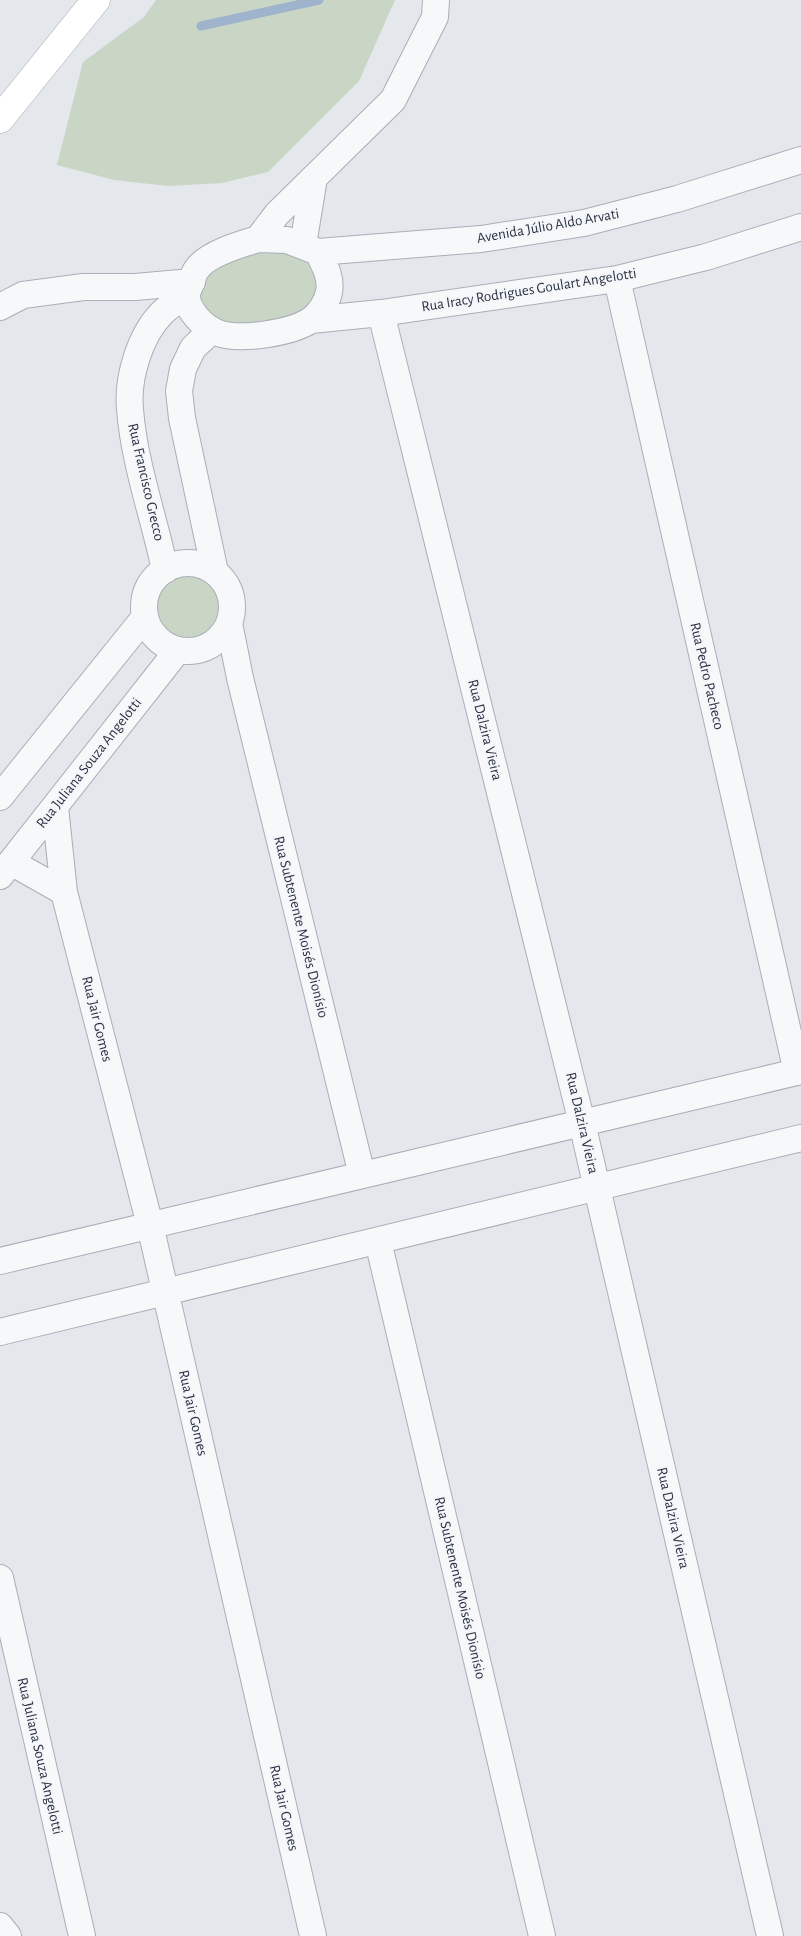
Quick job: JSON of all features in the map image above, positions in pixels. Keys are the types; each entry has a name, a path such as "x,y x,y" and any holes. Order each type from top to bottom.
{"main road":[{"path":"0,119 96,0"}],"street":[{"path":"258,239 277,214 393,100 435,18 436,0"},
{"name":"Avenida Júlio Aldo Arvati","path":"311,248 481,239 584,223 677,200 801,160"},
{"path":"311,248 314,178"},
{"name":"Rua Iracy Rodrigues Goulart Angelotti","path":"311,320 381,313 617,279 706,256 801,227"},
{"path":"258,239 288,240 311,248 327,270 330,290 325,305 311,320 266,335 241,336 218,333 201,323 192,312 189,288 197,268 232,246 258,239"},
{"name":"Rua Pedro Pacheco","path":"617,279 799,1072"},
{"path":"0,307 23,296 83,287 189,288"},
{"name":"Rua Francisco Grecco","path":"165,570 135,447 129,407 133,372 142,342 162,313 189,288"},
{"name":"Rua Dalzira Vieira","path":"381,313 582,1123 770,1936"},
{"path":"212,330 193,348 183,369 179,391 182,418 215,572"},
{"path":"193,563 207,567 215,572 226,585 232,597 230,624 223,635 213,644 202,650 178,650 160,642 148,627 144,606 146,596 156,576 178,564 193,563"},
{"path":"0,797 145,617"},
{"name":"Rua Subtenente Moisés Dionísio","path":"230,624 240,678 362,1175"},
{"name":"Rua Subtenente Moisés Dionísio","path":"213,644 240,678"},
{"name":"Rua Juliana Souza Angelotti","path":"5,869 178,650"},
{"name":"Rua Jair Gomes","path":"54,807 64,892 150,1225 313,1936"},
{"path":"5,869 64,892"},
{"path":"0,1261 799,1072"},
{"path":"0,1332 801,1138"},
{"name":"Rua Subtenente Moisés Dionísio","path":"378,1240 542,1936"},
{"name":"Rua Juliana Souza Angelotti","path":"0,1578 81,1935"},
{"path":"0,1926 8,1936"}],"green space":[{"path":"156,0 395,0 359,81 268,172 222,183 168,186 114,180 57,165 83,62 144,17"},
{"path":"286,250 310,260 317,274 319,290 313,300 299,314 264,326 223,323 201,307 198,291 207,271 257,251"},
{"path":"188,574 201,577 212,584 219,595 222,608 219,621 212,632 201,639 188,642 175,639 164,632 157,621 154,608 157,595 164,584 175,577"}],"waterway":[{"path":"201,26 319,0"}]}
